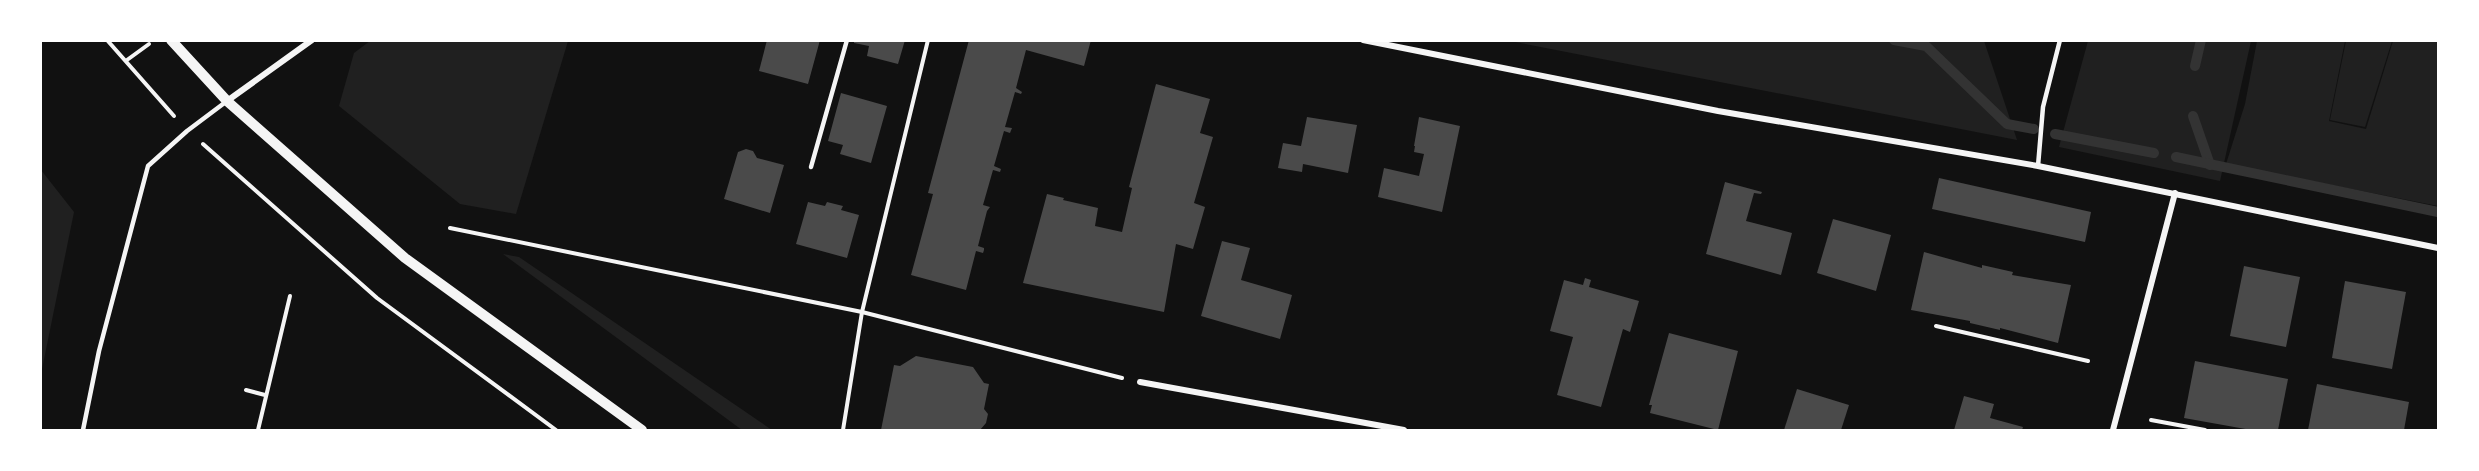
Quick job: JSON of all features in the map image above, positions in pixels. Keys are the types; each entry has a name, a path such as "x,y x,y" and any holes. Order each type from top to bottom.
{"street":[{"path":"171,40 227,101 405,258 642,430"},
{"path":"227,101 312,40"},
{"path":"1363,40 1718,111 2038,166 2439,248"},
{"path":"2113,430 2175,193"},
{"path":"1140,382 1404,430"}],"lane":[{"path":"811,167 847,40"},
{"path":"2038,166 2043,107 2060,40"},
{"path":"82,430 102,340 148,166 187,131 227,101"}],"path":[{"path":"107,40 127,60 187,131 378,298 556,430"},
{"path":"127,60 155,40"},
{"path":"843,430 862,312 928,40"},
{"path":"450,228 862,312 1140,382"},
{"path":"258,430 290,296"},
{"path":"1936,326 2088,361"},
{"path":"246,390 265,394"},
{"path":"2151,420 2205,430"}],"shaded area":[{"path":"370,41 568,41 516,214 460,204 339,106 354,53"},
{"path":"1510,41 1984,41 2017,140"},
{"path":"2088,41 2251,41 2220,181 2059,147"},
{"path":"2257,41 2345,41 2329,121 2366,129 2393,41 2438,41 2438,206 2226,164 2245,104"},
{"path":"2346,41 2392,41 2365,127 2330,120"},
{"path":"41,170 74,212 41,374"},
{"path":"503,254 519,257 772,430 742,430"}],"building":[{"path":"767,40 820,40 808,84 759,71"},
{"path":"854,40 905,40 898,64 867,56 869,46 854,43"},
{"path":"969,40 1091,40 1084,66 1026,50 1016,88 1022,92 1021,94 1015,92 1005,127 1012,128 1010,133 1004,131 994,166 1001,169 1000,172 993,170 983,205 990,207 978,246 984,250 983,253 976,251 966,290 911,275 933,194 928,193"},
{"path":"1156,84 1210,99 1200,133 1213,137 1194,203 1205,207 1193,249 1176,244 1164,312 1023,283 1047,194 1098,208 1095,226 1122,232 1132,188 1129,187"},
{"path":"841,93 887,106 871,163 840,154 843,145 828,141"},
{"path":"1307,117 1357,125 1348,173 1303,164 1302,172 1278,168 1283,143 1301,146"},
{"path":"1419,117 1460,126 1442,212 1378,197 1384,168 1419,176 1424,154 1414,152 1414,146"},
{"path":"746,149 753,151 757,158 784,165 770,213 724,199 738,152"},
{"path":"1939,178 2091,212 2085,242 1932,209"},
{"path":"1725,182 1762,192 1761,194 1754,193 1746,221 1792,233 1781,275 1706,254"},
{"path":"808,202 825,206 827,202 843,206 841,210 859,215 847,258 796,244"},
{"path":"1833,219 1891,235 1876,291 1817,273"},
{"path":"1222,241 1250,248 1241,280 1292,295 1280,339 1201,316"},
{"path":"1924,252 1982,268 1982,265 2013,272 2012,275 2071,285 2058,343 1970,323 1970,321 1911,310"},
{"path":"2244,266 2300,277 2286,347 2230,336"},
{"path":"1585,278 1591,280 1589,287 1639,301 1630,332 1623,329 1601,407 1557,395 1573,337 1550,331 1564,280 1583,285"},
{"path":"2345,281 2406,292 2392,369 2332,358"},
{"path":"1669,333 1738,351 1718,430 1650,413 1652,405 1649,405"},
{"path":"916,356 973,367 984,383 989,384 984,409 988,414 986,423 980,430 881,430 894,365 900,366"},
{"path":"2195,361 2288,379 2278,430 2251,430 2184,418"},
{"path":"2317,384 2409,402 2404,430 2308,430"},
{"path":"1797,389 1849,405 1841,430 1784,430"},
{"path":"1964,396 1994,404 1990,418 2023,427 2022,430 1954,430"}],"waterway":[{"path":"1894,40 1926,46 2007,124 2034,129"},
{"path":"2195,66 2201,40"},
{"path":"2193,116 2210,165"},
{"path":"2055,134 2154,153"},
{"path":"2176,157 2438,212"}]}
